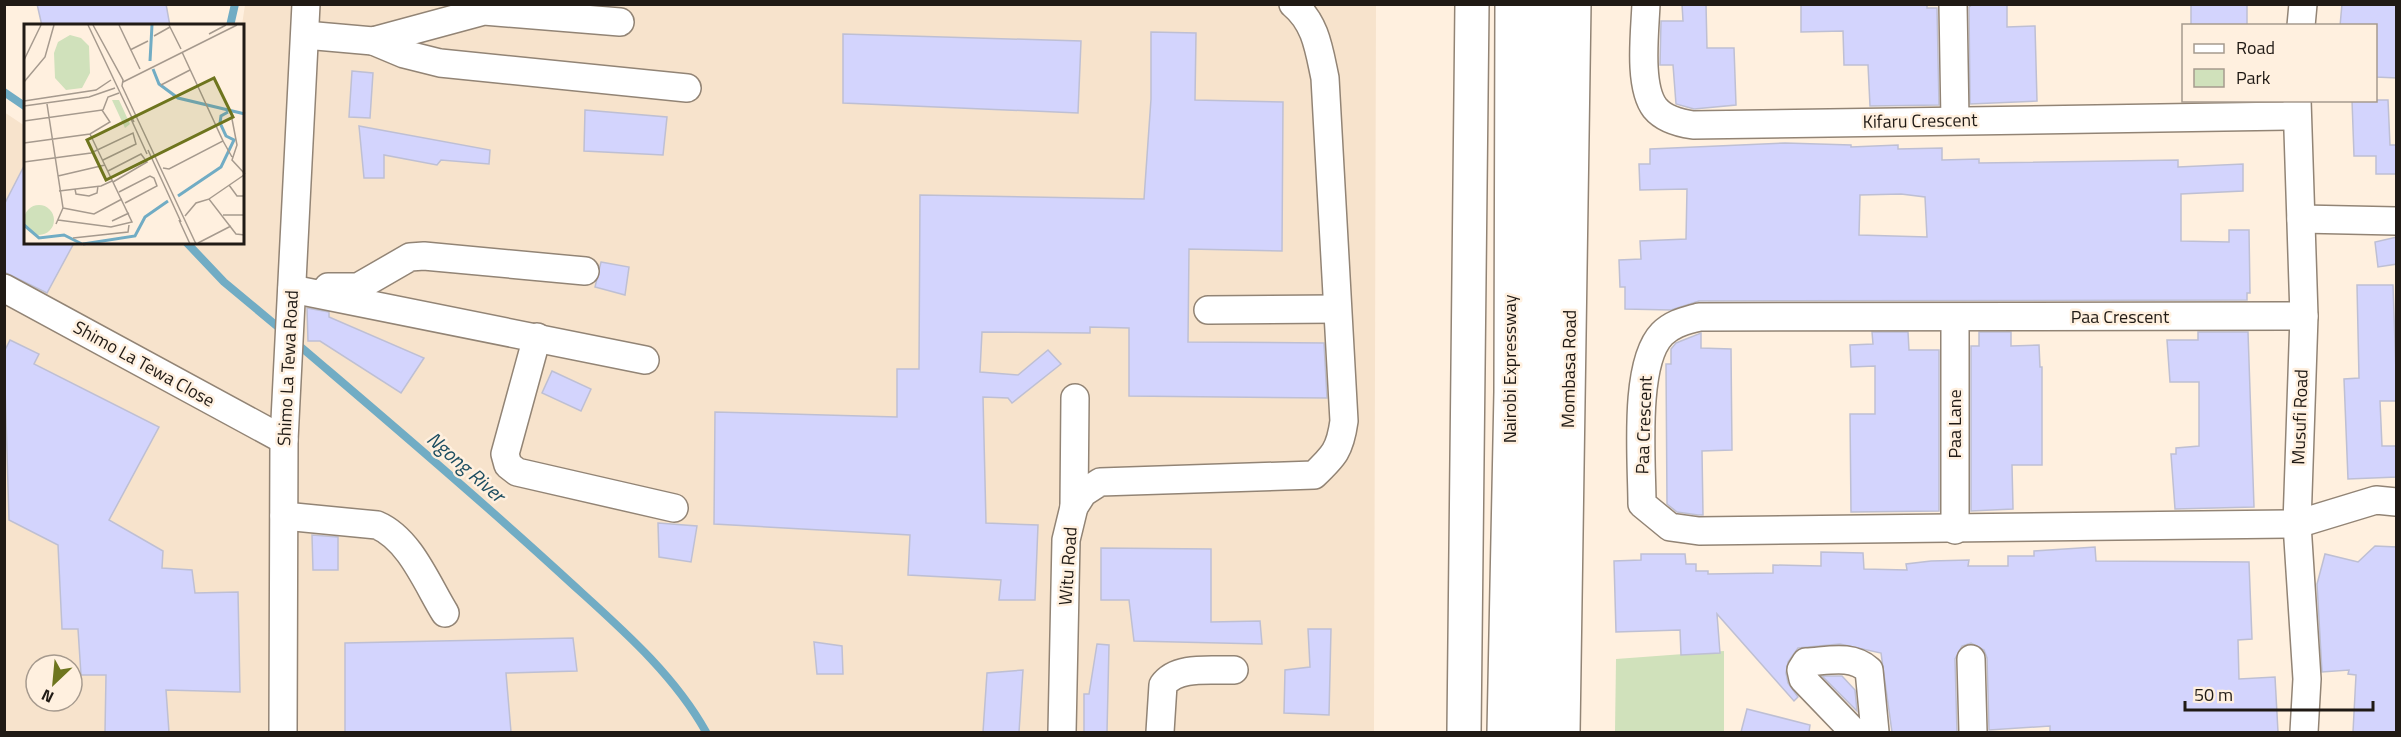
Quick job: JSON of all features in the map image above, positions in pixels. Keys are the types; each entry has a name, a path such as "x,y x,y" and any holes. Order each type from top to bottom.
{"highway":[{"path":"1464,732 1472,4"},
{"name":"Nairobi Expressway","path":"1504,732 1511,392 1512,4"},
{"name":"Nairobi Expressway","path":"1535,732 1544,4"},
{"name":"Mombasa Road","path":"1563,732 1574,4"}],"street":[{"name":"Shimo La Tewa Road","path":"283,732 284,440 306,4"},
{"path":"1208,310 1337,309 1325,78 1314,32 1305,14 1293,4"},
{"name":"Kifaru Crescent","path":"1646,4 1643,72 1654,107 1673,121 1692,126 1955,120 2297,108"},
{"path":"1953,4 1955,120"},
{"path":"2301,24 2303,4"},
{"path":"373,41 483,11 620,22"},
{"path":"305,35 373,41 404,54 440,63 687,88"},
{"name":"Musufi Road","path":"2297,108 2304,316 2297,524 2307,679 2304,732"},
{"path":"2301,219 2397,221"},
{"path":"292,287 358,287 410,257 424,256 585,271"},
{"path":"292,287 645,360"},
{"name":"Shimo La Tewa Close","path":"4,288 284,440"},
{"name":"Witu Road","path":"1062,732 1066,540 1074,507 1083,493 1100,482 1314,475 1337,453 1343,430 1337,309"},
{"name":"Paa Crescent","path":"2304,316 1699,317 1675,324 1662,334 1648,355 1642,404 1642,504 1670,527 1699,531 1954,530 2297,524 2376,500 2397,502"},
{"name":"Paa Lane","path":"1954,530 1955,318"},
{"path":"537,337 505,454 508,465 517,472 674,508"},
{"path":"1074,507 1075,398"},
{"path":"284,516 377,525 389,530 402,544 445,613"},
{"path":"1854,732 1803,679 1801,670 1806,662 1850,659 1869,670 1875,732"},
{"path":"1971,659 1973,732"},
{"path":"1160,732 1163,685 1168,679 1188,672 1234,670"}],"shaded area":[{"path":"245,5 1376,5 1374,732 5,732 4,112 24,125 24,244 244,244 244,24 242,24"}],"green space":[{"path":"1724,651 1724,732 1615,732 1616,659"}],"building":[{"path":"37,4 166,4 170,24 42,24"},
{"path":"1682,4 1706,4 1707,48 1734,48 1736,105 1694,109 1676,104 1673,65 1660,65 1661,21 1683,21"},
{"path":"1801,4 1927,5 1927,8 1937,8 1939,105 1870,106 1868,65 1844,65 1843,31 1801,32"},
{"path":"1973,4 2007,4 2007,27 2035,26 2037,101 1970,104 1969,7"},
{"path":"2191,4 2247,4 2247,24 2191,24"},
{"path":"2342,4 2397,4 2397,78 2377,77 2377,24 2340,24"},
{"path":"1151,32 1196,33 1195,100 1283,102 1282,251 1189,249 1188,342 1324,343 1327,398 1129,396 1129,328 1090,327 1090,333 982,332 980,372 1018,375 1048,350 1061,364 1012,403 1008,398 983,397 986,523 1038,525 1035,600 999,600 1001,580 908,575 910,535 714,524 715,412 897,417 897,369 919,369 920,195 1144,199 1151,99"},
{"path":"843,34 1081,41 1078,113 843,103"},
{"path":"352,71 373,73 370,118 349,117"},
{"path":"2388,100 2390,145 2397,145 2397,174 2376,174 2376,156 2354,156 2352,102"},
{"path":"585,110 667,117 663,155 584,151"},
{"path":"359,126 490,150 489,164 441,160 437,165 384,155 384,178 364,178"},
{"path":"1785,143 1851,145 1851,147 1898,145 1898,149 1942,148 1942,160 1979,159 1979,163 2178,160 2178,167 2243,164 2243,191 2181,194 2181,241 2229,242 2229,230 2249,230 2250,293 2247,293 2247,300 1699,301 1671,310 1625,309 1625,287 1620,287 1619,260 1641,259 1640,241 1686,239 1687,189 1640,190 1639,164 1650,164 1650,149","holes":["1901,194 1925,197 1927,237 1859,235 1860,195"]},
{"path":"24,166 24,244 73,244 47,293 4,272 4,205"},
{"path":"2397,237 2397,264 2378,267 2375,242"},
{"path":"601,262 629,267 625,295 595,287"},
{"path":"2357,285 2393,285 2397,401 2380,401 2382,446 2397,446 2397,477 2348,479 2344,379 2359,378"},
{"path":"307,308 329,312 329,317 424,358 401,393 320,341 308,341"},
{"path":"1872,332 1908,332 1909,350 1939,350 1939,511 1851,512 1850,414 1875,414 1875,366 1851,367 1850,345 1873,344"},
{"path":"1979,332 2011,332 2011,346 2039,345 2040,367 2042,367 2042,465 2012,465 2013,509 1971,511 1971,346 1979,346"},
{"path":"2198,332 2248,332 2254,507 2175,509 2171,454 2176,454 2176,448 2199,446 2199,382 2170,382 2167,340 2198,340"},
{"path":"1701,333 1701,348 1731,349 1732,450 1702,451 1703,515 1698,515 1677,512 1667,504 1666,364 1671,364 1671,349 1676,343"},
{"path":"10,340 39,354 34,364 159,427 109,520 163,551 162,568 192,570 195,593 238,592 240,692 166,690 169,732 105,732 106,675 84,675 84,653 80,653 78,629 62,629 58,545 9,520 4,352"},
{"path":"552,371 591,389 581,411 542,393"},
{"path":"658,523 697,526 691,562 659,557"},
{"path":"312,535 338,537 338,570 313,570"},
{"path":"2375,546 2397,547 2397,732 2353,732 2356,675 2348,674 2349,670 2322,672 2317,584 2325,554 2358,562"},
{"path":"2095,547 2096,561 2249,562 2252,639 2238,640 2239,679 2275,677 2278,732 2050,732 2050,726 1989,730 1987,658 1984,650 1971,643 1962,646 1955,659 1957,732 1892,732 1881,653 1840,644 1798,648 1788,662 1786,673 1788,683 1798,697 1794,701 1717,614 1720,653 1681,655 1680,630 1616,632 1614,561 1641,560 1641,554 1685,554 1686,564 1696,564 1696,571 1708,571 1708,574 1773,573 1773,565 1821,566 1821,552 1863,553 1864,569 1907,570 1906,564 1931,561 1969,560 1968,566 2008,566 2008,556 2034,556 2034,551"},
{"path":"1101,548 1211,549 1211,622 1260,621 1262,644 1134,641 1129,600 1101,600"},
{"path":"1308,629 1331,629 1329,715 1284,713 1285,670 1310,667"},
{"path":"573,638 577,671 506,673 511,732 345,732 345,643"},
{"path":"814,642 842,646 843,674 817,674"},
{"path":"1097,644 1109,645 1107,732 1084,732 1084,694 1089,694"},
{"path":"1023,670 1019,732 983,732 987,673"},
{"path":"1822,676 1842,676 1855,690 1857,711"},
{"path":"1747,709 1810,725 1809,732 1741,732"}],"waterway":[{"name":"Ngong River","path":"230,24 235,4"},
{"name":"Ngong River","path":"4,92 24,106"},
{"name":"Ngong River","path":"188,244 224,282 284,332"},
{"name":"Ngong River","path":"295,342 494,513 620,628 676,687 706,732"}]}
